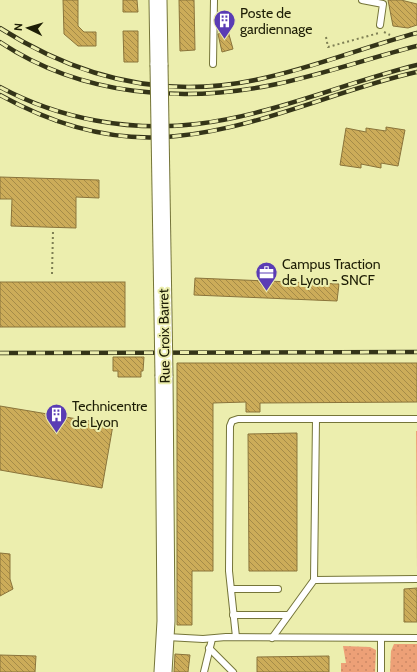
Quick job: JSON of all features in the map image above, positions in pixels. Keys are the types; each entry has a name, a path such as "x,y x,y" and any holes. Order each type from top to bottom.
{"street":[{"name":"Rue Croix Barret","path":"158,0 164,376 165,637 163,672"}],"lane":[{"path":"213,64 214,0"},
{"path":"362,0 383,4 380,25"},
{"path":"236,637 230,589 229,556 230,426 232,421 238,419 417,418"},
{"path":"272,638 314,580 316,419"},
{"path":"314,580 417,580"},
{"path":"230,589 278,589"},
{"path":"233,614 288,615"},
{"path":"165,637 212,639 236,637 417,638"},
{"path":"381,638 381,672"},
{"path":"204,672 212,639"},
{"path":"209,648 233,672"}],"path":[{"path":"326,37 328,47 385,32 390,35"},
{"path":"52,274 53,230"}],"shaded area":[{"path":"416,431 417,431 417,571"},
{"path":"394,644 417,644 417,672 390,672 391,651"},
{"path":"343,646 370,647 376,650 375,672 341,672 341,663 346,663"}],"building":[{"path":"63,0 78,0 78,26 84,32 96,32 96,46 78,46 64,34"},
{"path":"123,0 137,0 138,12 123,12"},
{"path":"179,0 194,0 195,50 180,51"},
{"path":"388,0 401,0 417,4 417,25 408,28 393,26"},
{"path":"123,31 138,31 138,62 124,62"},
{"name":"Poste de gardiennage","path":"228,31 233,49 222,52 218,34"},
{"path":"386,127 405,130 398,166 381,163 381,168 361,164 361,168 340,165 346,128 366,132 366,128 386,131"},
{"path":"0,177 99,180 99,198 76,197 76,228 11,226 12,199 0,199"},
{"name":"Campus Traction de Lyon - SNCF","path":"195,278 339,284 337,301 194,295"},
{"path":"0,282 125,282 125,327 0,327"},
{"path":"113,357 144,357 141,377 118,377 118,371 113,371"},
{"path":"177,363 417,363 417,402 260,403 260,412 246,412 246,402 213,403 213,571 192,571 192,625 177,625"},
{"name":"Technicentre de Lyon","path":"0,406 113,425 102,488 0,470"},
{"path":"297,433 297,571 249,571 248,434"},
{"path":"0,553 10,554 10,579 13,589 0,596"},
{"path":"417,588 417,622 404,622 404,589"},
{"path":"175,654 190,655 188,672 174,672"},
{"path":"0,655 36,656 35,672 0,672"},
{"path":"329,656 329,672 257,672 257,657"}],"railway":[{"path":"0,28 30,46 93,72 158,86 191,87 225,85 260,79 319,63 417,33"},
{"path":"0,42 31,60 64,74 98,84 134,91 169,94 241,90 277,84 312,76 417,46"},
{"path":"0,87 23,98 71,115 121,124 172,126 225,120 253,114 417,65"},
{"path":"0,95 42,115 85,129 130,137 177,136 208,132 238,125 268,117 357,88 417,72"},
{"path":"0,353 417,352"}],"place":[{"name":"Poste de gardiennage","path":"225,40"},
{"name":"Campus Traction de Lyon - SNCF","path":"266,292"},
{"name":"Technicentre de Lyon","path":"56,434"}]}
